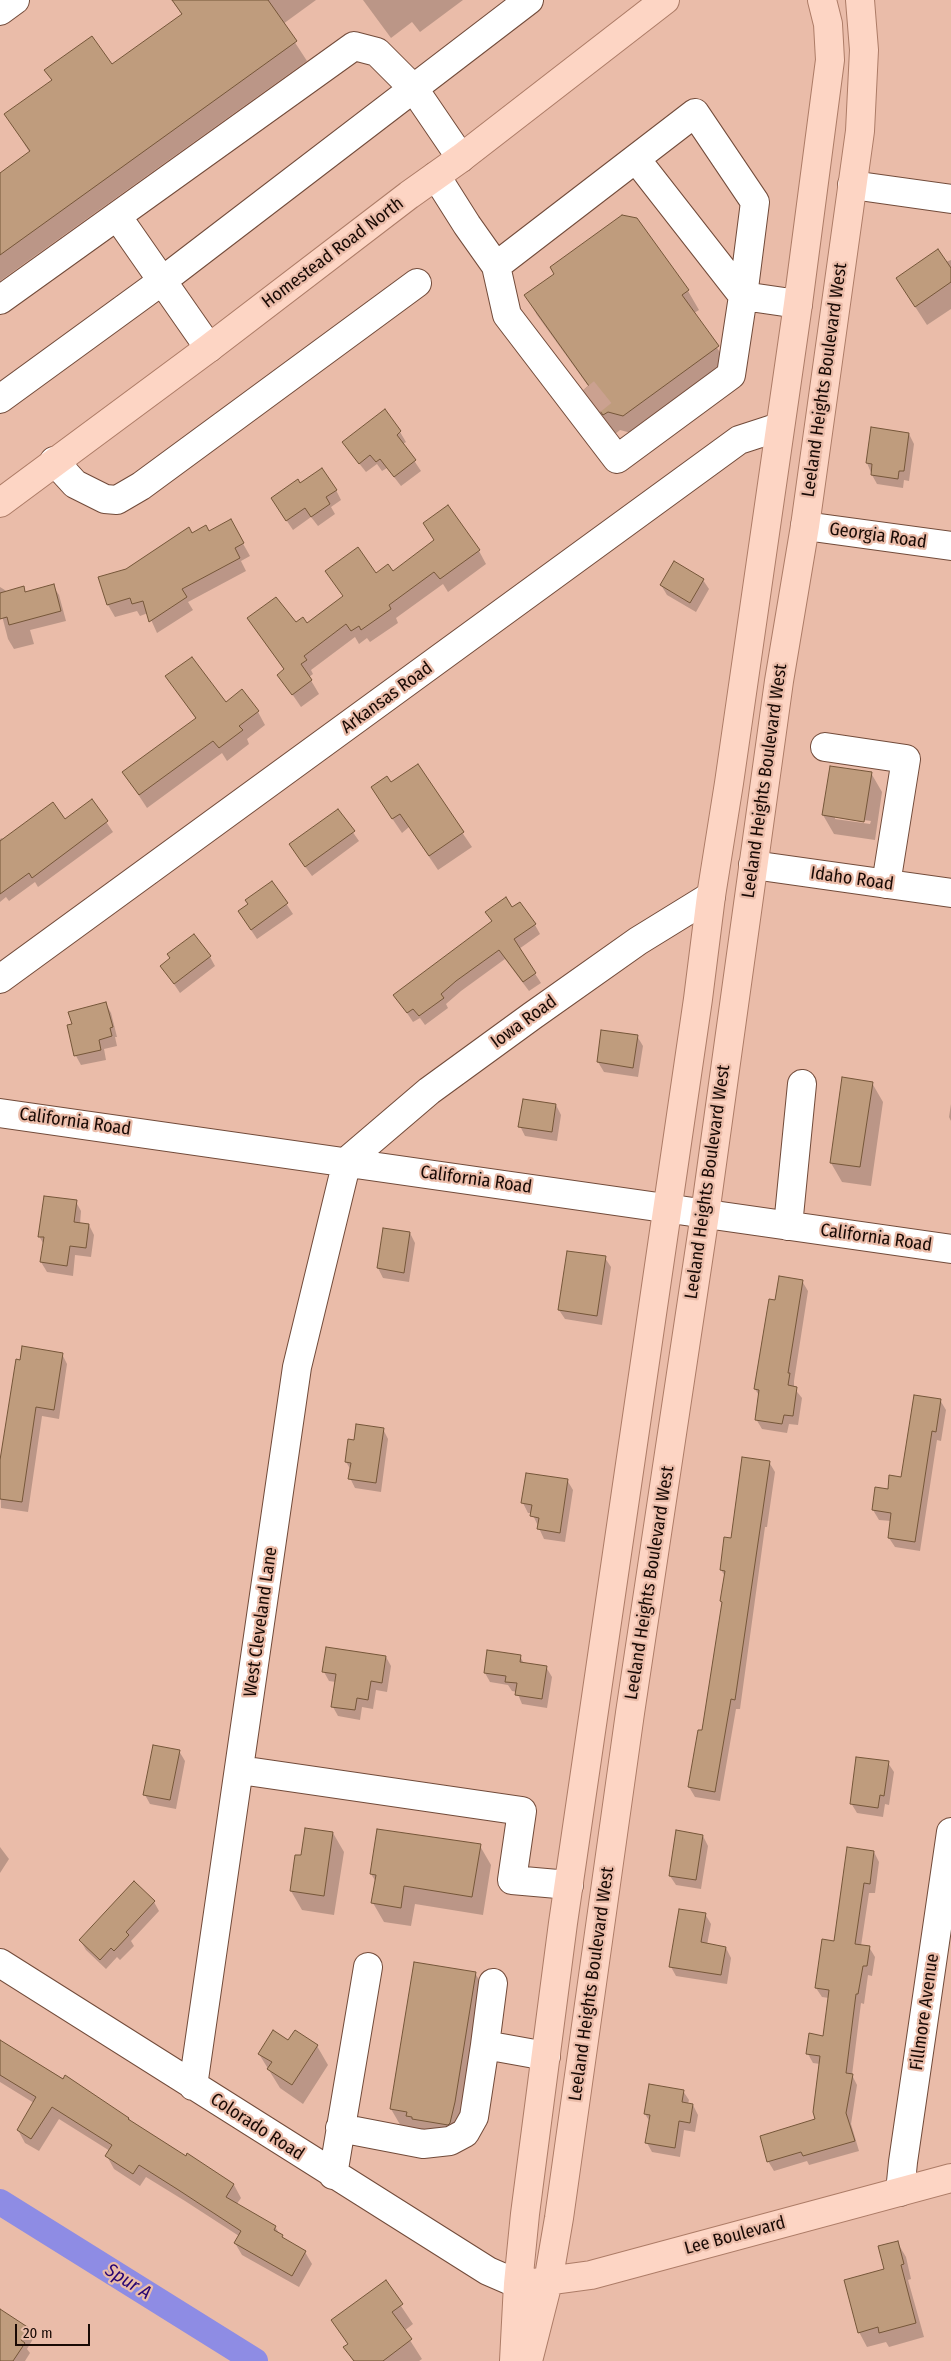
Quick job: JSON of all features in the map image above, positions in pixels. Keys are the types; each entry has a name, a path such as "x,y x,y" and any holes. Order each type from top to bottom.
{"main road":[{"name":"Leeland Heights Boulevard West","path":"514,2361 518,2284 569,1885 798,304 830,60 828,24 822,0"},
{"name":"Leeland Heights Boulevard West","path":"528,2361 548,2282 559,2218 630,1713 705,1214 779,681 804,526 852,185 863,98 864,50 860,0"},
{"name":"Homestead Road North","path":"0,503 461,158 662,1"},
{"name":"Lee Boulevard","path":"518,2284 548,2282 590,2275 951,2178"}],"street":[{"path":"0,11 15,0"},
{"path":"0,399 162,281 529,0"},
{"path":"0,300 354,46 378,52 414,89 461,158"},
{"path":"436,176 466,225 496,266 507,314 616,459 731,375 755,202 695,113 496,266"},
{"path":"636,159 743,296 798,304"},
{"path":"852,185 951,199"},
{"path":"117,216 209,348"},
{"path":"54,461 75,484 105,499 117,500 141,486 417,283"},
{"path":"539,356 564,361 584,390"},
{"path":"603,415 612,428 609,449"},
{"name":"Arkansas Road","path":"0,978 738,440 780,427"},
{"name":"Georgia Road","path":"804,526 951,546"},
{"path":"825,747 906,759 886,884"},
{"name":"Idaho Road","path":"753,865 951,893"},
{"name":"Iowa Road","path":"347,1161 429,1092 532,1016 638,941 711,896"},
{"path":"788,1226 802,1084"},
{"name":"California Road","path":"0,1112 951,1249"},
{"name":"West Cleveland Lane","path":"193,2086 297,1367 347,1161"},
{"path":"240,1770 522,1811 512,1880 569,1885"},
{"name":"Fillmore Avenue","path":"900,2192 951,1832"},
{"name":"Colorado Road","path":"0,1963 332,2175 488,2271 518,2284"},
{"path":"332,2175 368,1966"},
{"path":"340,2128 423,2144 450,2141 465,2133 474,2117 493,1983"},
{"path":"485,2045 546,2056"}],"building":[{"path":"172,0 268,0 297,41 0,255 0,173 30,151 4,114 52,80 44,70 92,36 112,64 182,14"},
{"path":"622,215 637,218 689,290 682,295 719,346 623,416 608,412 603,415 584,390 589,386 524,295 554,274 550,267"},
{"path":"938,249 951,268 951,282 915,307 896,278"},
{"path":"385,409 401,431 397,435 416,460 394,477 380,459 376,462 370,455 359,464 342,442"},
{"path":"871,427 909,433 904,471 899,471 898,479 871,475 872,464 866,463"},
{"path":"322,468 337,490 326,497 330,504 311,517 305,508 286,521 271,498 298,479 300,483"},
{"path":"448,505 480,550 440,579 434,572 389,605 391,609 361,630 359,626 351,631 346,624 304,656 307,660 301,664 312,680 292,695 277,675 284,669 247,618 276,597 296,622 303,617 307,623 343,596 325,571 358,547 376,573 388,564 393,571 434,540 423,523"},
{"path":"231,519 244,543 235,548 240,558 182,589 187,597 149,622 143,601 132,604 130,598 107,605 98,577 126,569 189,527 192,533 206,525 209,531"},
{"path":"674,561 704,579 690,603 660,585"},
{"path":"54,584 61,611 9,625 7,617 0,619 0,593 24,586 25,592"},
{"path":"192,657 226,702 242,689 259,711 239,726 243,730 219,748 213,741 139,795 122,772 196,718 165,676"},
{"path":"418,764 464,832 429,856 400,814 392,819 371,787 387,776 391,782"},
{"path":"830,766 872,772 864,822 822,815"},
{"path":"92,799 108,821 32,878 29,873 0,894 0,841 53,802 65,819"},
{"path":"338,809 355,831 305,867 289,844"},
{"path":"272,881 288,903 251,930 238,911 248,904 245,900"},
{"path":"506,897 512,907 520,902 536,924 514,939 536,973 523,982 499,950 456,981 441,994 444,998 419,1016 413,1009 407,1013 393,995 492,921 485,912"},
{"path":"194,934 211,956 174,984 160,966 170,958 167,954"},
{"path":"106,1002 113,1027 110,1028 112,1036 99,1040 101,1050 74,1056 67,1025 72,1024 68,1012"},
{"path":"601,1030 638,1035 633,1068 597,1062"},
{"path":"842,1077 873,1082 860,1167 830,1163"},
{"path":"523,1099 556,1104 552,1132 518,1127"},
{"path":"44,1196 77,1200 74,1222 89,1224 86,1248 70,1246 67,1266 40,1262 44,1237 38,1237"},
{"path":"383,1228 410,1232 404,1273 377,1268"},
{"path":"567,1251 606,1256 597,1316 558,1310"},
{"path":"779,1276 803,1280 788,1373 790,1373 788,1385 797,1387 793,1416 784,1415 782,1424 755,1420 759,1390 754,1389 769,1299 775,1300"},
{"path":"22,1346 63,1353 54,1410 36,1407 22,1502 0,1499 0,1460 16,1359 20,1360"},
{"path":"914,1395 941,1399 936,1432 932,1431 915,1542 888,1538 891,1513 872,1510 875,1487 888,1489 889,1475 901,1477"},
{"path":"356,1424 384,1428 376,1483 348,1479 351,1463 345,1462 348,1439 354,1440"},
{"path":"742,1457 770,1461 735,1700 731,1699 715,1792 688,1787 698,1730 702,1730 722,1602 720,1601 725,1571 720,1570 724,1537 731,1538"},
{"path":"526,1473 568,1479 560,1533 537,1529 539,1518 530,1516 532,1505 521,1503"},
{"path":"326,1647 386,1656 382,1683 371,1681 368,1700 357,1698 355,1710 331,1707 336,1674 322,1672"},
{"path":"487,1650 521,1655 520,1662 547,1666 542,1699 515,1695 517,1683 505,1682 506,1676 484,1673"},
{"path":"153,1745 180,1750 170,1800 143,1795"},
{"path":"856,1757 889,1761 884,1796 880,1795 878,1808 850,1804"},
{"path":"305,1828 333,1832 324,1896 290,1891 295,1855 301,1855"},
{"path":"377,1829 481,1844 472,1897 404,1886 401,1908 371,1903 376,1875 370,1874"},
{"path":"676,1830 703,1835 696,1880 669,1876"},
{"path":"847,1847 874,1851 870,1884 864,1883 855,1944 870,1946 867,1966 863,1966 858,1994 856,1994 846,2073 853,2074 846,2113 855,2141 803,2156 801,2152 767,2162 760,2136 815,2119 813,2112 820,2056 806,2054 809,2033 823,2036 829,1990 815,1988 822,1939 834,1941"},
{"path":"134,1881 155,1901 126,1932 129,1935 114,1951 111,1948 100,1960 79,1940"},
{"path":"679,1909 706,1913 701,1942 726,1947 721,1975 669,1967"},
{"path":"414,1962 476,1972 455,2102 448,2125 412,2119 412,2117 406,2116 407,2112 390,2109"},
{"path":"273,2030 288,2040 295,2030 318,2045 292,2085 267,2069 272,2062 258,2054"},
{"path":"0,2040 63,2079 65,2075 128,2119 186,2156 187,2153 234,2184 226,2197 276,2226 274,2230 283,2235 282,2237 306,2251 292,2276 234,2243 241,2231 177,2189 139,2165 133,2174 105,2156 112,2145 52,2107 31,2139 17,2130 36,2097 0,2075"},
{"path":"649,2084 684,2090 682,2102 693,2104 690,2123 679,2121 675,2148 645,2143 650,2115 644,2114"},
{"path":"898,2241 904,2264 901,2265 916,2323 879,2333 878,2327 858,2333 844,2280 884,2269 878,2246"},
{"path":"386,2280 403,2304 392,2312 412,2339 383,2361 354,2361 343,2347 348,2344 331,2320"},
{"path":"0,2309 29,2328 21,2340 25,2343 13,2361 0,2361"}],"waterway":[{"name":"Spur A","path":"0,2202 255,2361"}],"tunnel":[{"path":"583,390 603,415"}]}
